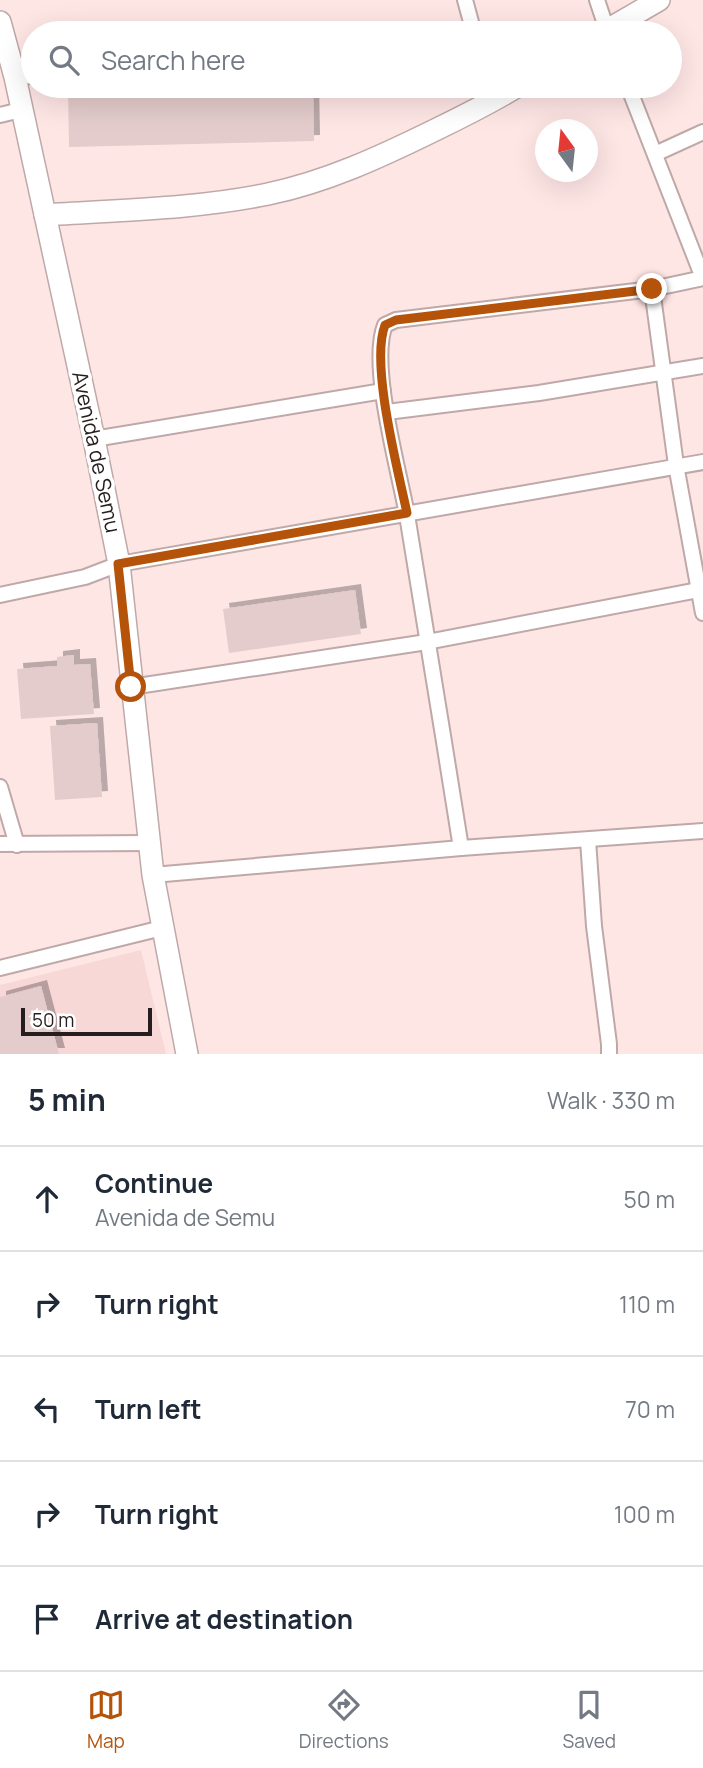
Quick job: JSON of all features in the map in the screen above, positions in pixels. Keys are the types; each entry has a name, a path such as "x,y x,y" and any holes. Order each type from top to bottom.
{"main road":[{"path":"624,21 659,0"},
{"name":"Avenida de Semu","path":"0,22 21,70"},
{"name":"Avenida de Semu","path":"22,98 21,110 94,439 118,564 153,875 187,1054"},
{"path":"45,215 212,204 271,194 394,151 483,98"}],"street":[{"path":"465,0 471,21"},
{"path":"597,0 602,21"},
{"path":"461,848 407,513 383,391 381,336 385,325 396,320 652,289 703,278 633,98"},
{"path":"0,115 21,110"},
{"path":"655,154 703,132"},
{"path":"652,289 676,465 701,589 703,613"},
{"path":"387,412 539,393 703,366"},
{"path":"94,439 383,391"},
{"path":"0,595 85,577 118,564 703,462"},
{"path":"131,687 427,642 701,589"},
{"path":"0,787 17,845"},
{"path":"153,875 461,848 703,831"},
{"path":"588,840 594,926 609,1054"},
{"path":"0,844 149,843"},
{"path":"0,968 162,928"}],"shaded area":[{"path":"141,950 166,1054 0,1054 0,985"}],"building":[{"path":"68,98 313,98 314,141 69,147"},
{"path":"355,590 361,634 229,653 223,609"},
{"path":"74,655 74,665 90,664 94,714 21,719 17,669 57,666 57,657"},
{"path":"97,723 102,797 55,800 50,726"},
{"path":"41,986 59,1054 0,1054 0,997"}],"route":[{"path":"131,687 118,564 407,513 383,391 381,336 385,325 396,320 652,289"}]}
